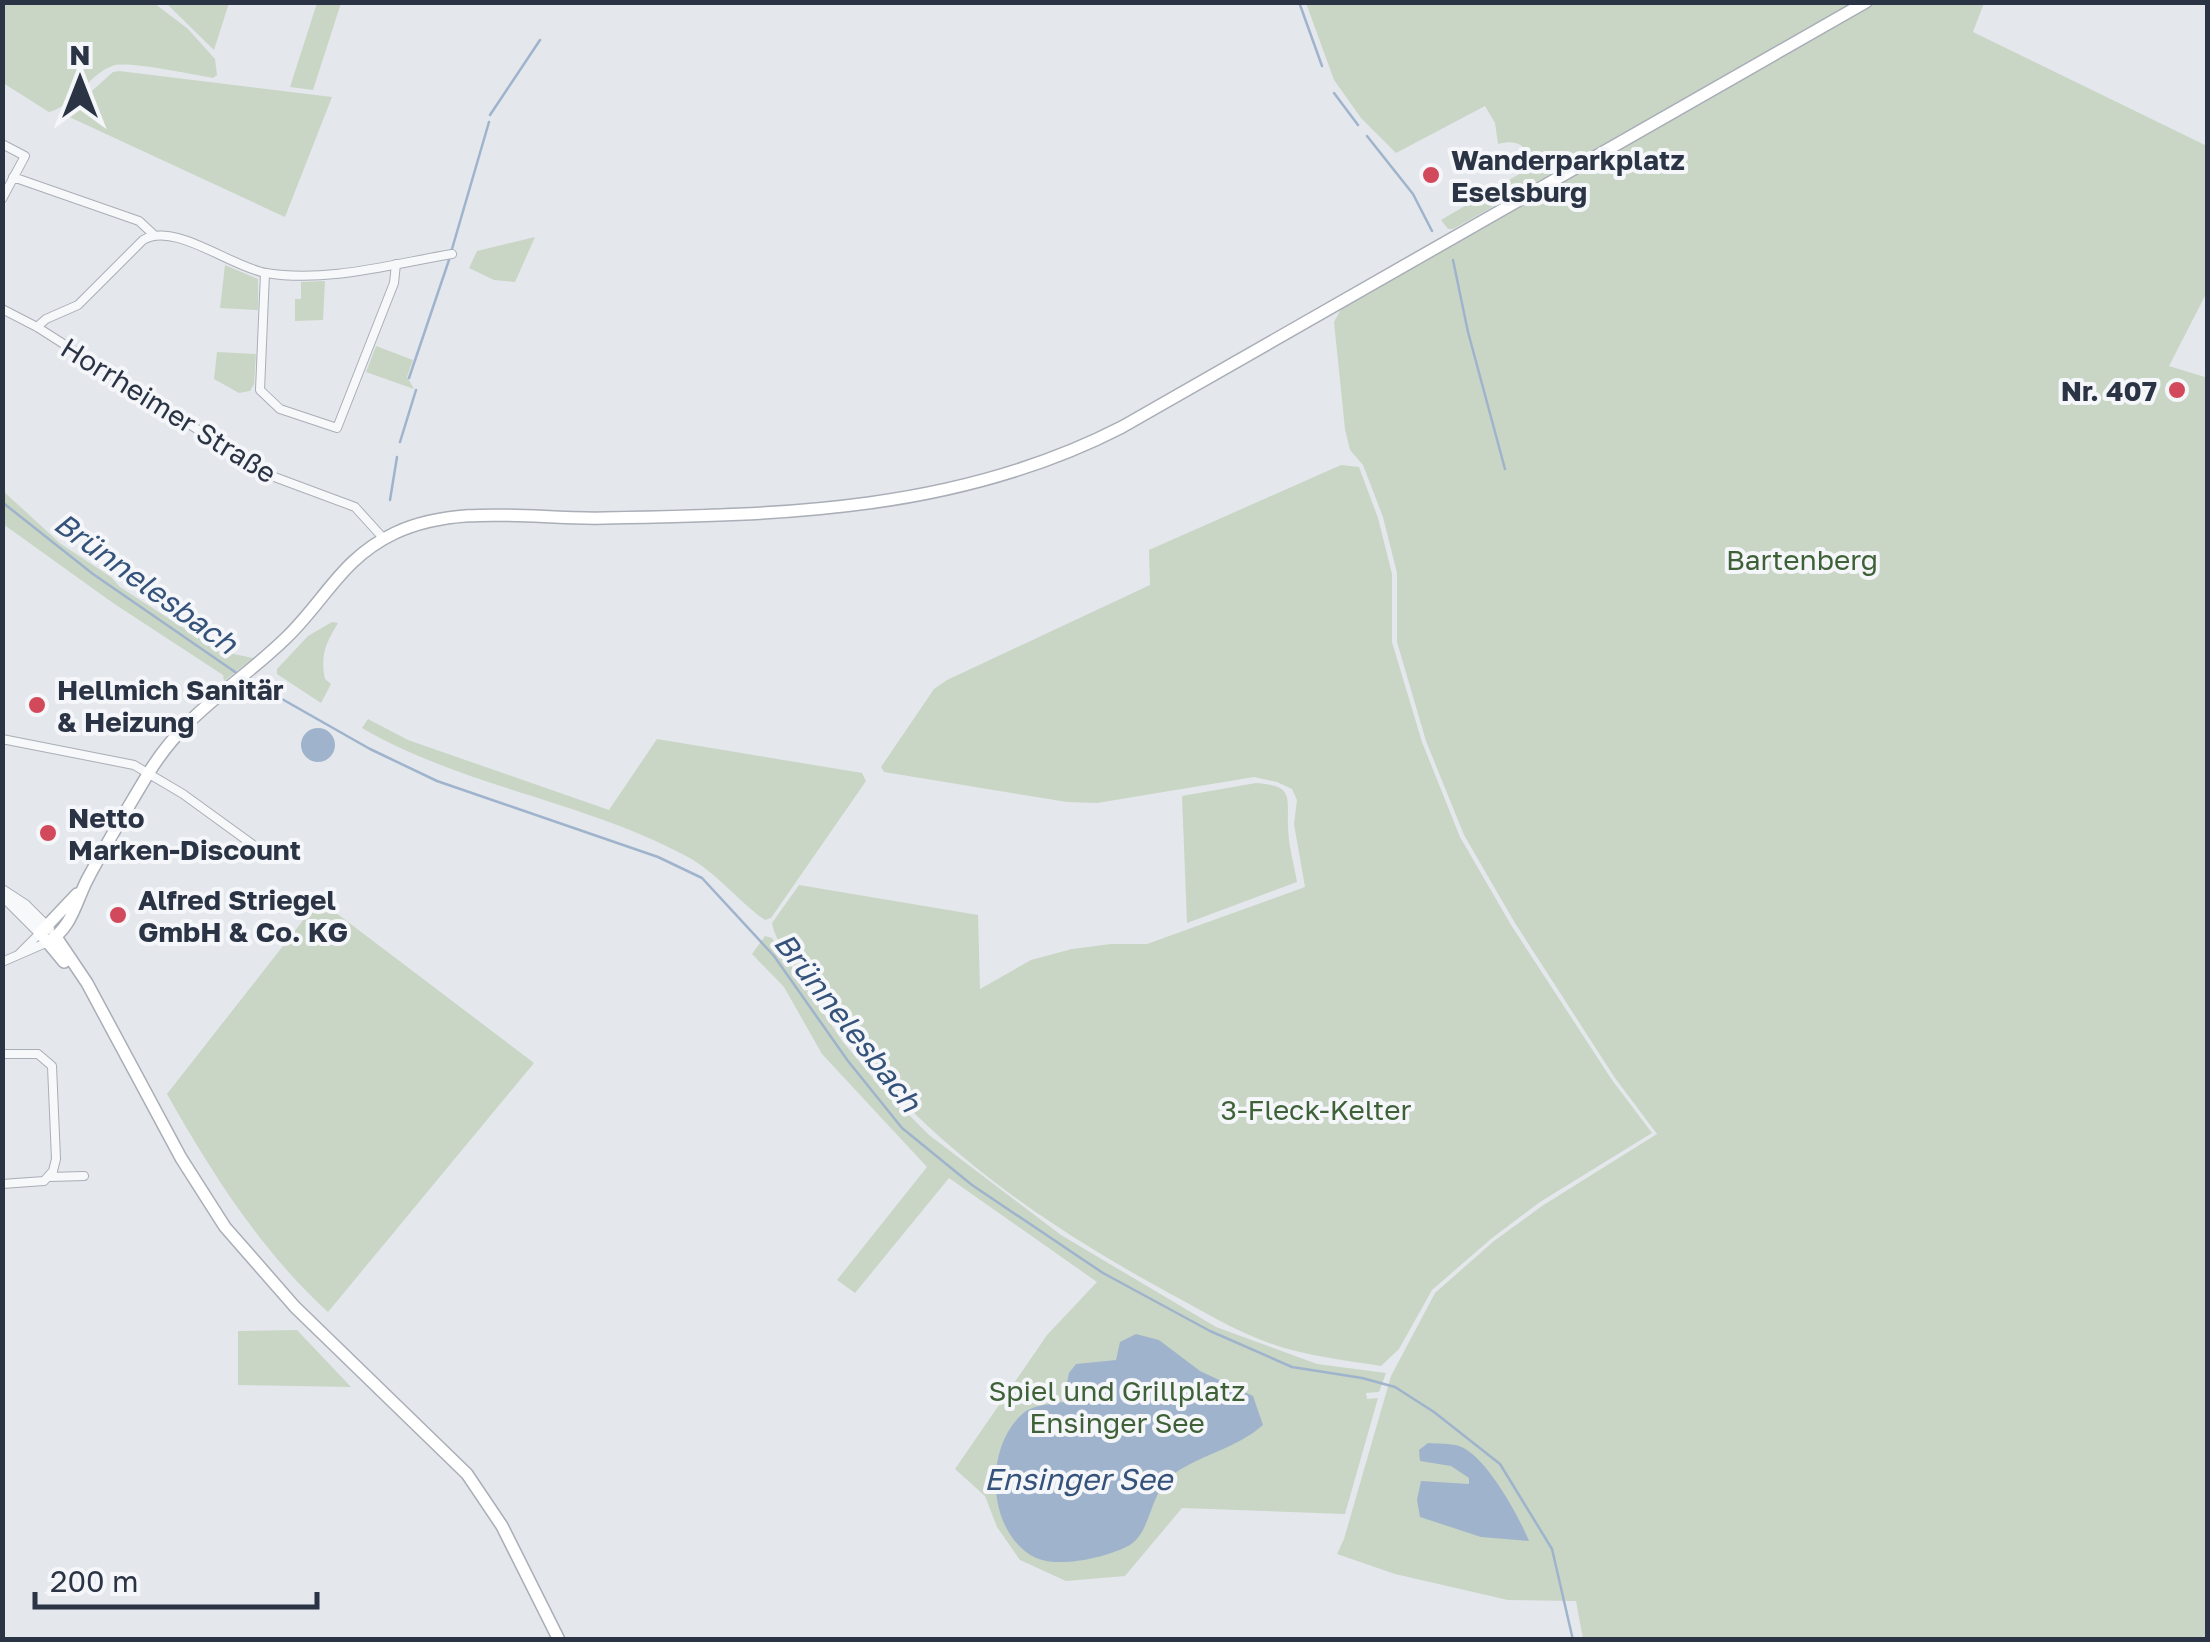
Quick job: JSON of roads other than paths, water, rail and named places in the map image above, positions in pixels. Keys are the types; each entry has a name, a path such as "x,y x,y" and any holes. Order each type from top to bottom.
{"main road":[{"path":"559,1640 502,1526 467,1474 295,1308 225,1227 181,1158 98,1004 47,934 85,884 148,773 183,725 287,637 342,571 384,539 421,524 460,516 636,518 872,504 978,483 1056,459 1122,427 1866,2"}],"street":[{"path":"2,144 25,156 2,199"},
{"path":"13,177 139,222 153,234"},
{"path":"37,326 78,305 142,240 153,234 175,236 265,273 322,276 452,254"},
{"path":"265,273 260,390 280,410 338,428 394,282 396,264"},
{"name":"Horrheimer Straße","path":"2,309 37,326 258,469 298,488 355,507 384,539"},
{"path":"2,739 134,765 267,854"},
{"path":"2,893 47,934 14,959 2,962"},
{"path":"2,1054 38,1054 52,1066 56,1160 49,1177"},
{"path":"2,1184 84,1176"}],"water":[{"path":"318,728 330,733 335,745 330,757 318,762 306,757 301,745 306,733"},
{"name":"Ensinger See","path":"1136,1334 1159,1340 1200,1371 1253,1396 1263,1425 1166,1481 1141,1533 1126,1547 1081,1560 1057,1562 1036,1558 1019,1546 999,1509 997,1465 1002,1444 1012,1425 1026,1411 1063,1402 1069,1373 1076,1364 1116,1360 1120,1342"},
{"path":"1428,1443 1459,1446 1480,1461 1509,1502 1529,1541 1481,1537 1420,1517 1417,1500 1421,1481 1469,1484 1469,1478 1451,1466 1420,1461 1419,1450"}],"waterway":[{"path":"1299,2 1322,66"},
{"path":"490,115 540,40"},
{"path":"1334,93 1358,125"},
{"path":"452,249 489,122"},
{"path":"1367,136 1413,194 1432,231"},
{"path":"409,378 449,260"},
{"path":"1453,260 1505,469"},
{"path":"400,442 416,390"},
{"path":"390,500 397,457"},
{"name":"Brünnelesbach","path":"2,502 93,574 238,674"},
{"name":"Brünnelesbach","path":"245,678 370,749 437,781 658,857 702,878 774,956 848,1061 902,1128 972,1185 1103,1273 1210,1331 1292,1367 1395,1387 1500,1464 1552,1549 1573,1640"}],"place":[{"name":"Wanderparkplatz Eselsburg","path":"1431,175"},
{"name":"Nr. 407","path":"2177,390"},
{"name":"Hellmich Sanitär & Heizung","path":"37,705"},
{"name":"Netto Marken-Discount","path":"48,833"},
{"name":"Alfred Striegel GmbH & Co. KG","path":"118,915"}],"park label":[{"name":"Bartenberg","path":"1802,559"},
{"name":"3-Fleck-Kelter","path":"1316,1109"},
{"name":"Spiel und Grillplatz Ensinger See","path":"1117,1406"}]}
